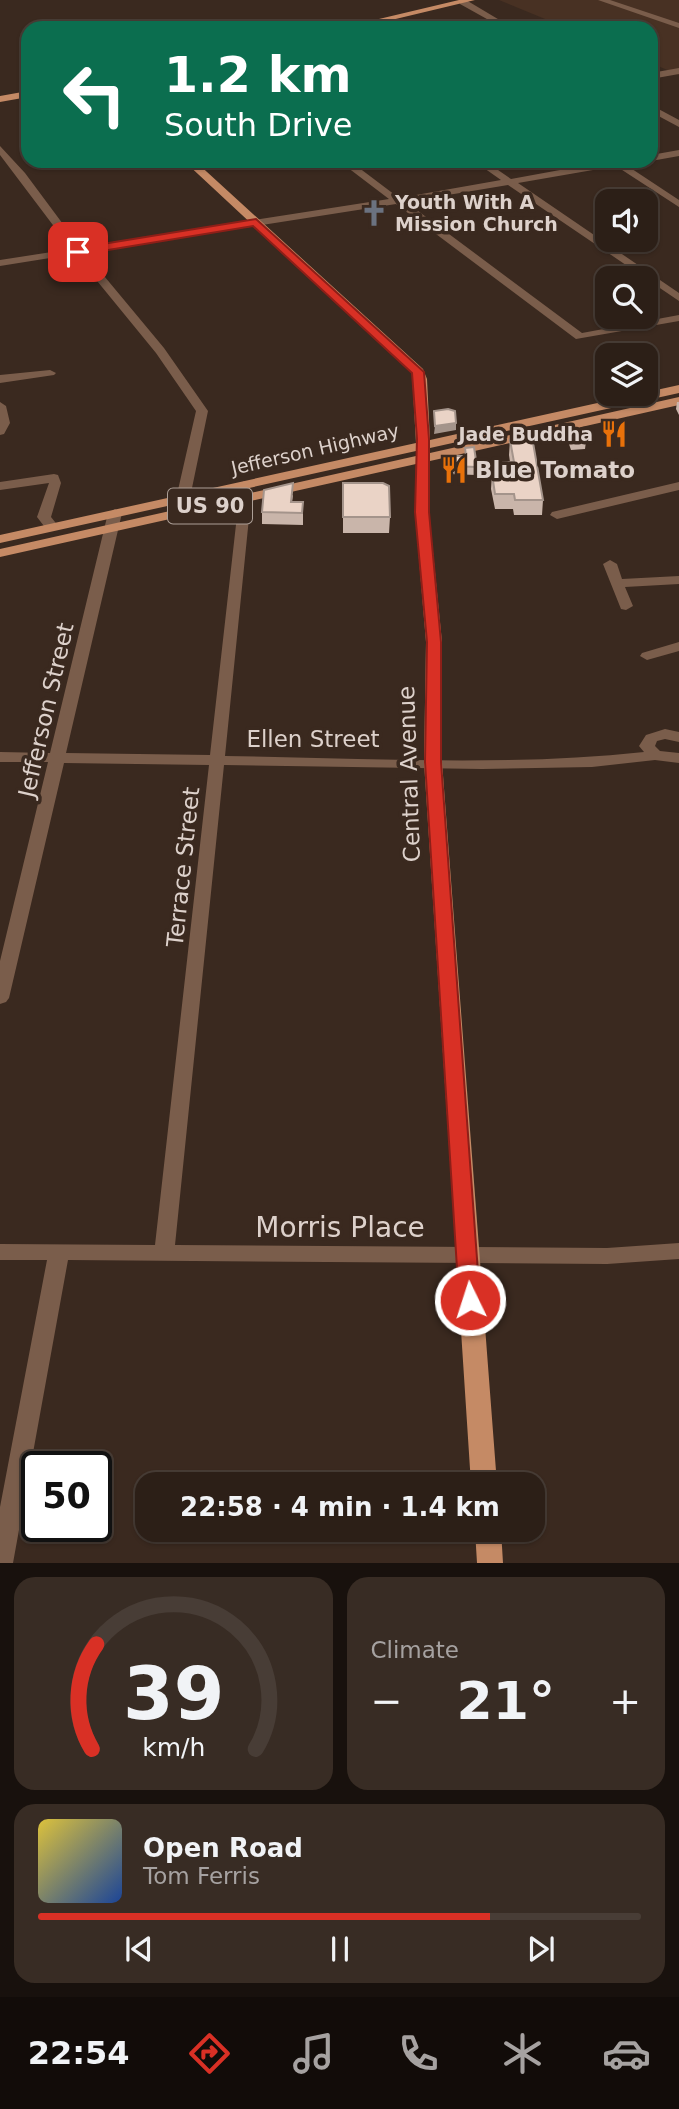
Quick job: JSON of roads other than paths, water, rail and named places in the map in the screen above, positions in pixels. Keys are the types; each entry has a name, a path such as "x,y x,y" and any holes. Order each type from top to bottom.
{"main road":[{"path":"380,21 467,1"},
{"path":"0,99 21,94"},
{"name":"Central Avenue","path":"197,168 418,372 422,512 434,642 433,762 483,1472"},
{"name":"Jefferson Highway","path":"422,452 679,389"},
{"name":"Jefferson Highway","path":"0,553 113,520 422,452 679,401"},
{"name":"Jefferson Highway","path":"0,539 52,527 113,520"},
{"path":"489,1542 491,1563"}],"street":[{"path":"601,0 679,26"},
{"path":"467,1 498,21"},
{"path":"658,76 677,75"},
{"path":"658,112 679,124"},
{"path":"0,149 29,182 78,252 183,380 202,411 181,505"},
{"path":"658,157 679,153"},
{"path":"353,168 580,337 679,318"},
{"path":"489,168 679,298"},
{"path":"0,263 397,201 584,168"},
{"path":"625,168 679,204"},
{"path":"0,379 50,373"},
{"path":"0,406 4,418 4,427 0,431"},
{"path":"0,486 54,478 55,483 44,517 52,527"},
{"path":"557,515 679,486"},
{"name":"Terrace Street","path":"164,1254 245,491"},
{"name":"Jefferson Street","path":"0,998 113,520"},
{"path":"610,564 626,606"},
{"path":"617,583 679,580"},
{"path":"647,656 679,646"},
{"path":"655,755 647,747 650,738 665,734 679,737"},
{"name":"Ellen Street","path":"0,757 548,764 655,755 679,758"},
{"name":"Morris Place","path":"0,1252 607,1256 679,1251"},
{"path":"1,1563 59,1253"}],"place":[{"name":"Youth With A Mission Church","path":"374,213"},
{"name":"Jade Buddha","path":"614,434"},
{"name":"Blue Tomato","path":"454,470"}]}
